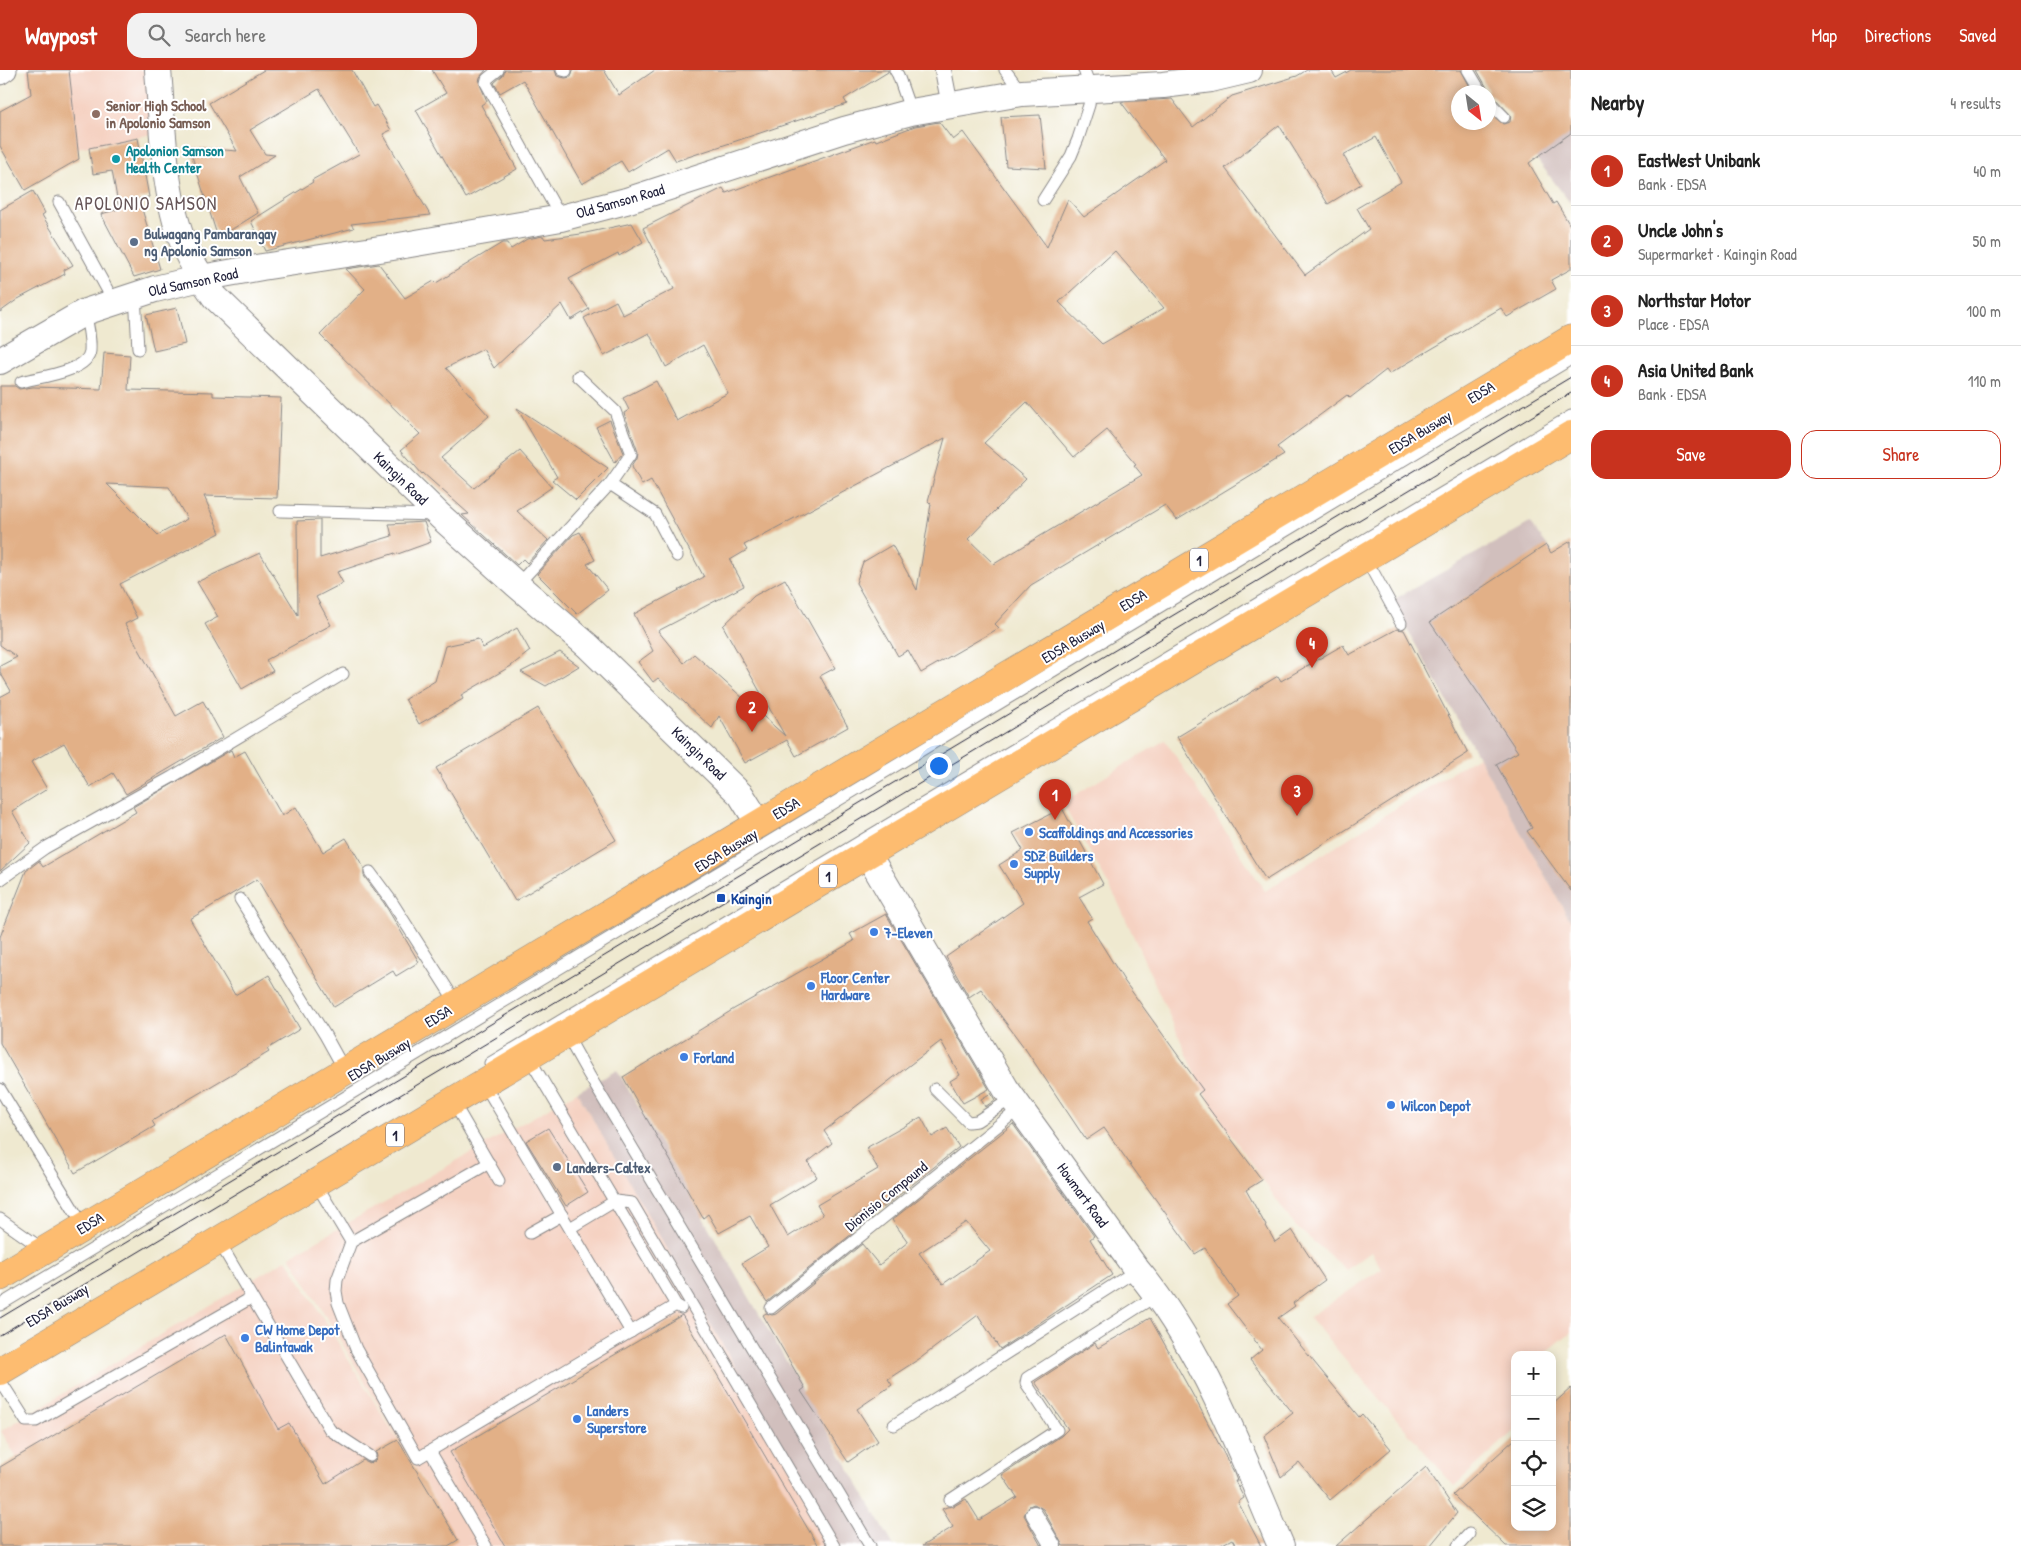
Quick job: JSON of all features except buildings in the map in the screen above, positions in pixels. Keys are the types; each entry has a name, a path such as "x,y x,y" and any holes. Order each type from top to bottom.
{"highway":[{"name":"EDSA","path":"0,1277 1571,338"},
{"name":"1","path":"0,1370 452,1100 480,1077 528,1056 866,853 1571,435"}],"street":[{"path":"0,74 6,70"},
{"name":"Kaingin Road","path":"158,70 167,170 177,223 187,251 201,278 224,307 440,516 588,646 741,795 759,824"},
{"path":"943,70 950,106"},
{"name":"Old Samson Road","path":"0,361 86,312 125,298 201,278 561,218 626,201 844,130 911,112 1088,80 1212,79 1249,70"},
{"name":"Howmart Road","path":"866,853 992,1067 1137,1270 1158,1295 1182,1332 1201,1366 1281,1546"},
{"path":"1034,1514 1053,1546"}],"lane":[{"path":"498,70 487,79 486,84 561,218"},
{"path":"895,70 911,112"},
{"path":"1005,70 1022,93"},
{"path":"1468,70 1477,85"},
{"path":"1043,200 1071,156 1078,139 1089,105 1088,80"},
{"path":"1496,109 1504,117"},
{"path":"59,202 125,298 138,349"},
{"path":"21,382 70,370 84,362 90,352 86,312"},
{"name":"EDSA Busway","path":"0,1305 1571,359"},
{"path":"517,585 610,484 631,454 616,411 578,376"},
{"path":"631,1332 480,1077 1571,416"},
{"path":"610,484 655,514 677,556"},
{"path":"280,511 440,516"},
{"path":"1366,557 1401,623"},
{"path":"0,880 45,848 172,777 343,674"},
{"path":"370,872 390,899 457,1004"},
{"path":"240,899 346,1071"},
{"path":"566,1033 589,1075 870,1546"},
{"path":"528,1056 676,1305 697,1315"},
{"path":"0,1089 84,1227"},
{"path":"935,1089 968,1122 977,1121 1016,1103"},
{"path":"452,1100 499,1181"},
{"name":"Dionisio Compound","path":"771,1308 1016,1103"},
{"path":"489,1163 351,1242 337,1286 338,1303 356,1348 418,1458 676,1305"},
{"path":"315,1182 351,1242"},
{"path":"570,1228 615,1202 632,1203 834,1546"},
{"path":"530,1233 562,1215"},
{"path":"0,1219 44,1250"},
{"path":"218,1240 330,1430 370,1456"},
{"path":"894,1424 1137,1270"},
{"path":"950,1500 1057,1430 1026,1383 1027,1378 1158,1295"},
{"path":"0,1380 26,1421 36,1421 251,1298"},
{"path":"430,1451 486,1546"},
{"path":"1458,1546 1469,1534"}],"shaded area":[{"name":"Senior High School in Apolonio Samson","path":"26,70 149,70 153,134 61,151 28,93"},
{"path":"1571,75 1571,204 1516,132"},
{"path":"1530,523 1571,576 1571,922 1391,601"},
{"name":"Wilcon Depot","path":"1165,740 1265,891 1478,756 1571,922 1571,1332 1548,1351 1511,1351 1511,1434 1454,1486 1309,1317 1382,1269 1371,1252 1347,1270 1294,1225 1221,1120 1203,1090 1117,900 1062,803"},
{"path":"617,1070 894,1546 840,1546 812,1500 577,1092"},
{"name":"Landers Superstore","path":"577,1092 842,1546 67,1546 1,1431 287,1259 446,1519 290,1256"}],"tram line":[{"path":"0,1318 1571,377"},
{"path":"0,1335 1571,393"}],"place":[{"name":"Senior High School in Apolonio Samson","path":"96,114"},
{"name":"Apolonion Samson Health Center","path":"116,159"},
{"name":"Bulwagang Pambarangay ng Apolonio Samson","path":"134,242"},
{"name":"Asia United Bank","path":"1312,668"},
{"name":"Uncle John's","path":"752,732"},
{"name":"Northstar Motor","path":"1297,816"},
{"name":"EastWest Unibank","path":"1055,820"},
{"name":"Scaffoldings and Accessories","path":"1029,832"},
{"name":"SDZ Builders Supply","path":"1014,864"},
{"name":"Kaingin","path":"721,898"},
{"name":"7-Eleven","path":"874,932"},
{"name":"Floor Center Hardware","path":"811,986"},
{"name":"Forland","path":"684,1057"},
{"name":"Wilcon Depot","path":"1391,1105"},
{"name":"Landers-Caltex","path":"557,1167"},
{"name":"CW Home Depot Balintawak","path":"245,1338"},
{"name":"Landers Superstore","path":"577,1419"}],"district":[{"name":"APOLONIO SAMSON","path":"146,203"}]}
